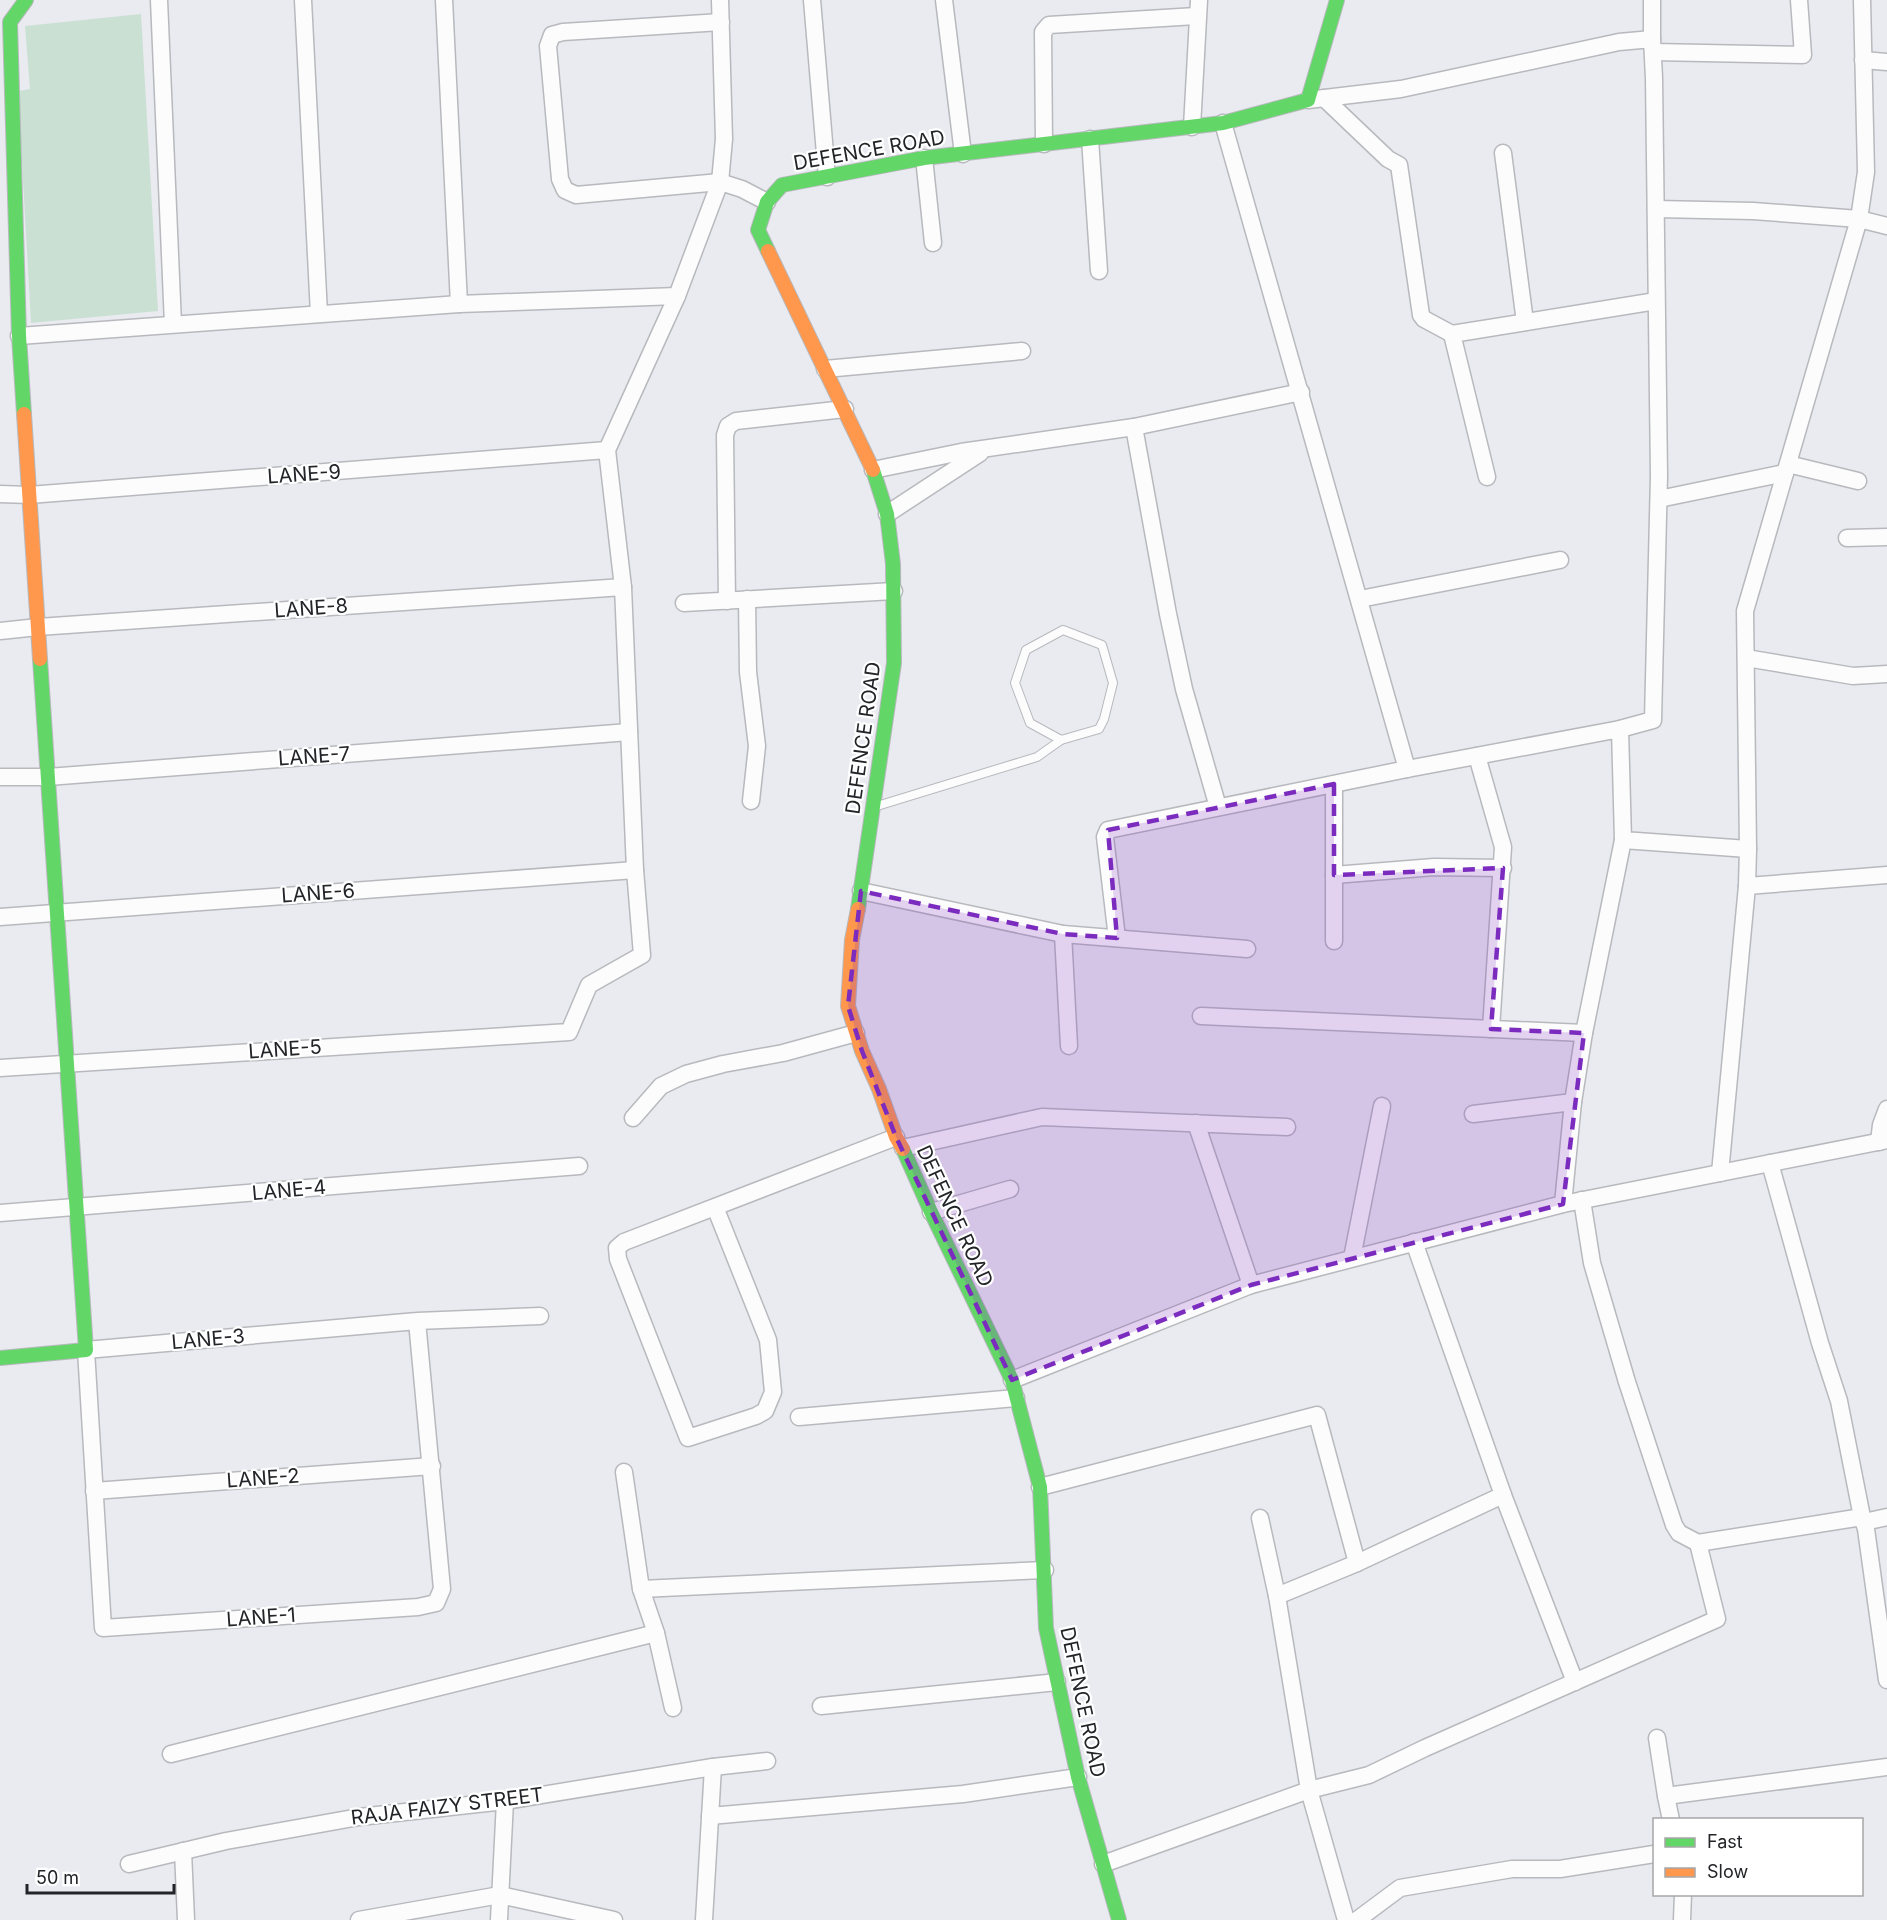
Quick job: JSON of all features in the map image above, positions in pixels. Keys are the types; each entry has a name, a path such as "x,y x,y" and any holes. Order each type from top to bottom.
{"street":[{"path":"26,0 10,22 19,336 94,1491"},
{"path":"159,0 173,324"},
{"path":"303,0 319,314"},
{"path":"444,0 459,304"},
{"path":"635,870 623,587 607,450 677,296 720,182 723,139 720,0"},
{"path":"812,0 827,177"},
{"path":"944,0 963,154"},
{"path":"1316,99 1337,0"},
{"path":"1118,938 1106,837 1108,830 1407,769 1620,729 1653,720 1659,500 1652,0"},
{"path":"1316,99 1401,88 1619,42 1803,55 1798,0"},
{"path":"1720,1173 1747,886 1745,611 1859,219 1866,172 1862,0"},
{"path":"1044,144 1042,32 1049,25 1197,8 1192,127"},
{"path":"721,22 563,32 552,35 548,46 560,179 566,190 576,195 720,182 742,189 767,202"},
{"path":"1863,60 1887,62"},
{"path":"1316,99 1388,159 1399,165 1421,315 1424,319 1452,334 1656,301"},
{"name":"DEFENCE ROAD","path":"1119,1920 1078,1777 1046,1628 1040,1487 1012,1380 899,1143 856,1033 848,1006 852,940 874,807 894,663 893,564 887,514 873,470 758,230 767,202 782,185 924,158 1223,123 1316,99"},
{"path":"1223,123 1407,769"},
{"path":"1090,139 1099,271"},
{"path":"1503,153 1525,322"},
{"path":"924,158 933,243"},
{"path":"1656,209 1753,211 1859,219 1887,226"},
{"path":"19,336 459,304 677,296"},
{"path":"1452,334 1487,477"},
{"path":"825,369 1022,351"},
{"path":"873,470 985,449 1134,427 1301,392"},
{"path":"727,601 725,435 728,426 736,421 845,409"},
{"path":"1134,427 1184,689 1218,807"},
{"path":"887,514 985,449"},
{"name":"LANE-9","path":"0,494 29,495 607,450"},
{"path":"1659,500 1786,469 1858,480"},
{"path":"1847,538 1887,537"},
{"path":"1360,599 1560,560"},
{"name":"LANE-8","path":"0,631 623,587"},
{"path":"684,603 894,591"},
{"path":"747,599 748,672 757,746 751,801"},
{"path":"1746,658 1853,676 1887,674"},
{"path":"1563,1204 1573,1102 1584,1033 1623,840 1620,729"},
{"name":"LANE-7","path":"0,777 48,777 629,732"},
{"path":"1477,756 1503,847 1491,1029"},
{"path":"1334,784 1334,941"},
{"path":"1623,840 1748,849"},
{"path":"1334,875 1434,867 1503,868"},
{"name":"LANE-6","path":"0,917 635,870"},
{"name":"LANE-5","path":"0,1068 569,1032 589,985 642,955 635,870"},
{"path":"1747,886 1887,874"},
{"path":"861,891 1063,934 1247,949"},
{"path":"1063,934 1069,1046"},
{"path":"1201,1016 1584,1033"},
{"path":"633,1118 661,1086 686,1074 723,1064 783,1053 856,1033"},
{"path":"1473,1114 1573,1102"},
{"path":"1352,1258 1382,1106"},
{"path":"1012,1380 1251,1285 1563,1204 1883,1141 1881,1125 1887,1109"},
{"path":"715,1207 768,1340 773,1392 765,1411 756,1416 688,1438 618,1259 617,1248 624,1242 715,1207 899,1143 1042,1118 1287,1127"},
{"path":"1197,1123 1251,1285"},
{"path":"1770,1163 1820,1343 1839,1401 1863,1520 1887,1674"},
{"name":"LANE-4","path":"0,1213 579,1166"},
{"path":"931,1212 1010,1189"},
{"path":"1582,1200 1592,1263 1627,1382 1678,1533 1698,1543 1887,1517"},
{"path":"1414,1242 1503,1495 1575,1682"},
{"name":"LANE-3","path":"0,1358 417,1321 540,1316"},
{"path":"417,1321 432,1466"},
{"path":"799,1416 1016,1398"},
{"path":"1040,1487 1317,1415 1358,1563"},
{"name":"LANE-2","path":"94,1491 432,1466"},
{"name":"LANE-1","path":"94,1491 103,1628 418,1607 436,1603 442,1589 432,1466"},
{"path":"624,1472 641,1589 656,1633 673,1708"},
{"path":"1277,1596 1358,1563 1503,1495"},
{"path":"1260,1518 1277,1596 1309,1790 1346,1920"},
{"path":"1103,1864 1309,1790 1369,1775 1718,1619 1698,1543"},
{"path":"641,1589 1045,1570"},
{"path":"171,1754 656,1633"},
{"path":"821,1706 1057,1682"},
{"path":"1657,1738 1671,1818"},
{"name":"RAJA FAIZY STREET","path":"129,1864 226,1841 359,1817 505,1801 712,1767 767,1761"},
{"path":"704,1920 712,1767"},
{"path":"1666,1796 1887,1767"},
{"path":"710,1816 963,1794 1078,1777"},
{"path":"499,1920 505,1801"},
{"path":"183,1851 186,1920"},
{"path":"1357,1920 1400,1888 1512,1869 1560,1869 1653,1854"},
{"path":"359,1920 500,1895 614,1920"},
{"path":"1683,1896 1683,1920"}],"lane":[{"path":"874,807 1038,757 1061,740 1099,729 1104,719 1113,683 1102,645 1063,630 1026,650 1015,683 1030,723 1061,740"}],"highlighted area":[{"path":"1334,784 1334,875 1503,868 1491,1029 1584,1033 1563,1204 1251,1285 1012,1380 896,1137 862,1051 848,1006 861,891 1063,934 1117,938 1108,830"}],"green space":[{"path":"141,14 158,311 31,323 18,91 30,89 25,26"}],"traffic: fast":[{"path":"24,414 19,336 10,22 26,0"},
{"path":"768,251 758,230 767,202 782,185 924,158 1223,123 1308,100 1337,0"},
{"path":"858,909 894,663 893,564 887,514 873,470"},
{"path":"0,1358 86,1350 40,659"},
{"path":"903,1149 1012,1380 1040,1487 1046,1628 1078,1777 1119,1920"}],"traffic: slow":[{"path":"768,251 873,470"},
{"path":"24,414 40,659"},
{"path":"858,909 852,940 848,1006 862,1051 879,1089 896,1137 903,1149"}]}
